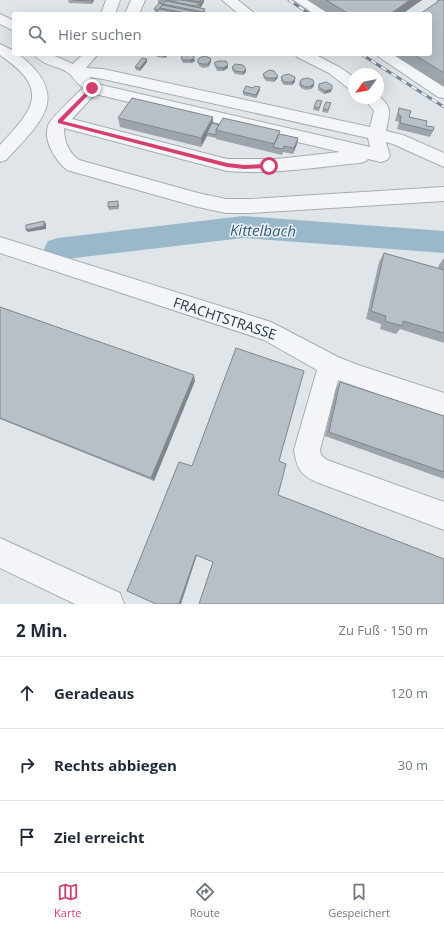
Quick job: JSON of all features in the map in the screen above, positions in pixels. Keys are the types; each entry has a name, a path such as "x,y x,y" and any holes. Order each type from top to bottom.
{"street":[{"path":"109,12 113,0"},
{"path":"133,12 138,0"},
{"path":"146,12 150,0"},
{"path":"213,0 229,12"},
{"path":"229,0 245,12"},
{"path":"301,0 320,12"},
{"path":"0,18 12,26"},
{"path":"0,48 25,68 38,85 40,98 39,107 33,116 0,156"},
{"path":"44,56 56,63 76,71 103,74 397,139 437,157"},
{"path":"76,71 90,56"},
{"path":"306,56 334,70 348,80"},
{"path":"387,56 444,93"},
{"path":"76,71 79,77 92,88 381,156"},
{"path":"92,88 56,126 55,131 61,154 65,160 73,165 198,200 226,206 250,206 444,194"},
{"path":"379,104 382,109 382,116 377,134 381,156"},
{"path":"59,122 227,165 269,166 381,156 437,157"},
{"name":"FRACHTSTRASSE","path":"0,245 271,332 330,365 355,376 444,405"},
{"path":"330,365 307,450 309,462 319,470 444,516"},
{"path":"0,553 109,604"}],"building":[{"path":"165,0 181,0 199,3 196,6"},
{"path":"187,0 201,0 199,2"},
{"path":"326,0 410,0 393,12 346,12"},
{"path":"440,0 444,0 444,73 416,56 432,56 432,12 423,12"},
{"path":"166,1 205,9 203,12 163,4"},
{"path":"159,3 163,4 158,10 154,9"},
{"path":"162,5 197,12 181,12 160,8"},
{"path":"159,9 175,12 157,12"},
{"path":"181,56 194,56 191,60 183,60"},
{"path":"206,56 211,59 208,64 198,63 198,59"},
{"path":"142,58 147,59 140,68 135,67"},
{"path":"218,61 226,61 228,65 223,68 217,67 214,63"},
{"path":"235,64 243,65 246,69 243,72 235,71 232,67"},
{"path":"269,70 274,71 278,76 275,78 266,78 263,74"},
{"path":"289,74 295,77 295,79 292,82 284,82 281,77"},
{"path":"308,78 313,80 314,83 311,86 306,87 301,85 300,81 302,79"},
{"path":"326,82 332,85 332,89 325,91 319,87 319,84"},
{"path":"246,86 253,88 255,86 260,87 256,95 243,92"},
{"path":"132,98 213,117 201,138 118,118"},
{"path":"317,100 322,101 319,108 314,107"},
{"path":"326,102 331,103 328,110 323,109"},
{"path":"399,108 411,111 409,117 427,121 426,126 434,127 433,131 400,123 401,116 398,115"},
{"path":"223,118 280,131 274,144 216,130"},
{"path":"212,123 219,125 216,130 216,135 207,133"},
{"path":"279,134 298,138 294,148 284,146 283,149 273,147"},
{"path":"118,201 118,206 108,207 108,202"},
{"path":"44,221 44,226 26,230 26,225"},
{"path":"384,253 444,270 444,333 403,321 402,326 385,321 386,316 371,311"},
{"path":"0,307 194,375 151,478 0,418"},
{"path":"236,348 304,371 279,461 286,464 278,495 444,559 444,604 199,604 213,562 196,555 179,604 156,604 127,591 179,462 192,466"},
{"path":"340,382 444,416 444,472 329,432"}],"waterway":[{"name":"Kittelbach","path":"58,249 243,227 444,242"}],"railway":[{"path":"289,0 307,12"},
{"path":"364,56 444,107"}],"route":[{"path":"92,88 59,122 227,165 244,167 269,166"}]}
